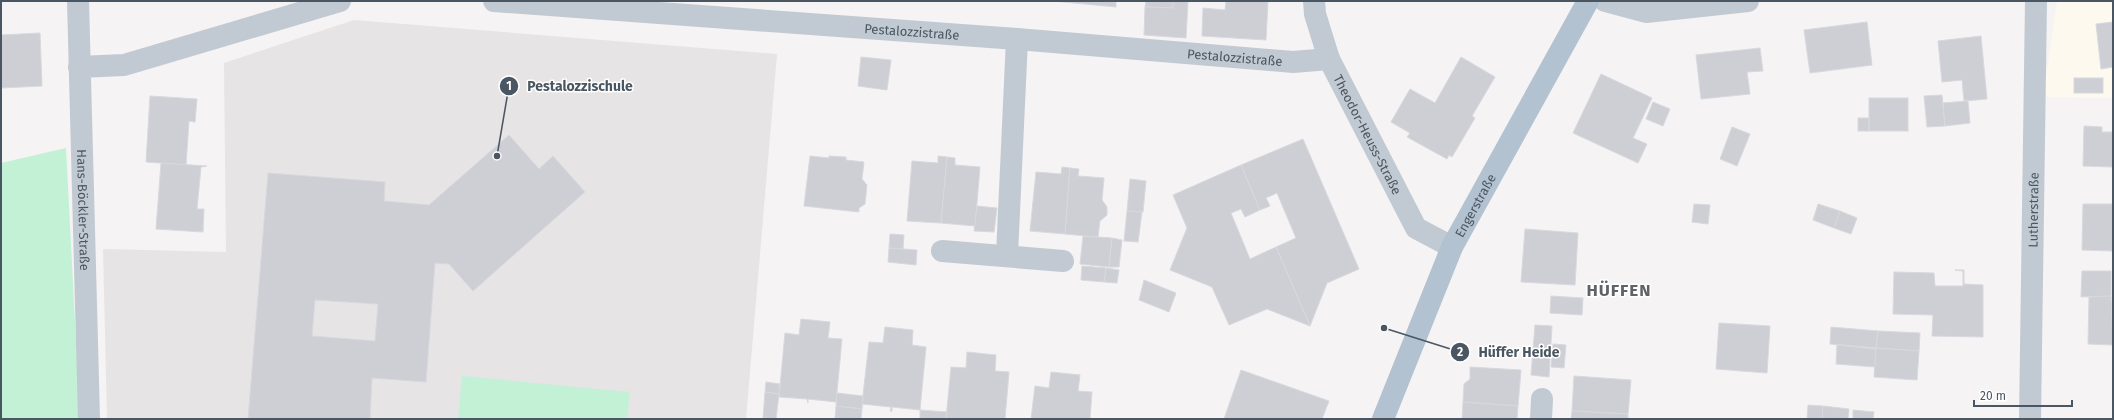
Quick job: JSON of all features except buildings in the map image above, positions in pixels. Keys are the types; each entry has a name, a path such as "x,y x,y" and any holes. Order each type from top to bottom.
{"main road":[{"name":"Engerstraße","path":"1383,419 1452,247 1588,1"}],"street":[{"name":"Hans-Böckler-Straße","path":"78,1 89,419"},
{"path":"80,67 124,65 340,1"},
{"name":"Pestalozzistraße","path":"494,1 620,6 1293,62 1329,59"},
{"name":"Theodor-Heuss-Straße","path":"1314,1 1315,14 1329,59 1416,228 1452,247"},
{"path":"1605,1 1646,12 1748,1"},
{"name":"Lutherstraße","path":"2030,419 2036,1"},
{"path":"1007,255 1017,39"},
{"path":"942,251 1007,255 1063,261"}],"shaded area":[{"path":"2057,1 2113,1 2113,98 2043,97"},
{"path":"354,20 777,54 746,419 107,419 103,249 226,252 224,63"}],"green space":[{"path":"66,148 80,419 1,419 1,163"},
{"path":"462,376 630,392 627,419 458,419"}],"place":[{"name":"Pestalozzischule","path":"497,156"},
{"name":"Hüffer Heide","path":"1384,328"}],"district":[{"name":"HÜFFEN","path":"1619,290"}]}
